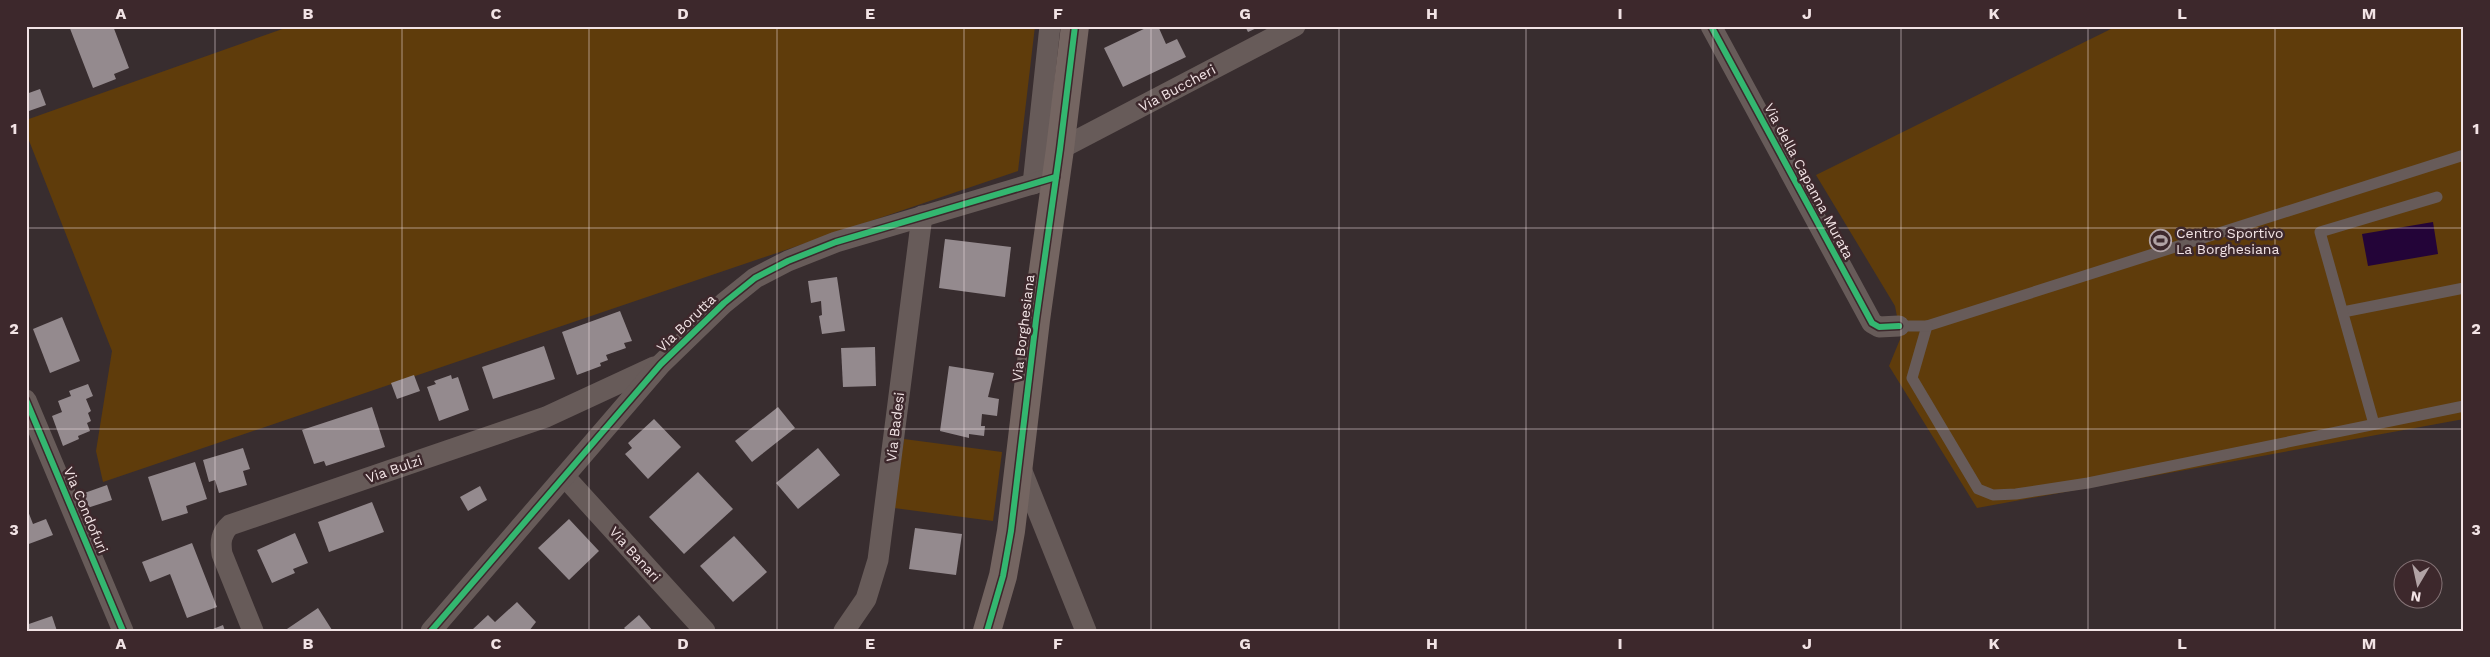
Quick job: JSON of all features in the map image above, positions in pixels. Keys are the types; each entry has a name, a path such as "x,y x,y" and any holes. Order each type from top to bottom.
{"street":[{"name":"Via Borghesiana","path":"987,631 1005,565 1036,320 1045,180 1050,26"},
{"name":"Via Borghesiana","path":"1045,180 1060,149 1075,26"},
{"name":"Via Buccheri","path":"1060,149 1294,26"},
{"name":"Via della Capanna Murata","path":"1711,26 1872,323 1879,328 1899,326"},
{"name":"Via Borutta","path":"431,631 662,364 724,303 765,272 819,248 1045,180"},
{"name":"Via Badesi","path":"844,631 866,599 880,551 922,216"},
{"name":"Via Bulzi","path":"253,631 222,554 220,541 230,525 546,417 662,364"},
{"name":"Via Condofuri","path":"26,400 123,631"},
{"path":"1019,463 1086,631"},
{"name":"Via Banari","path":"566,477 705,631"}],"lane":[{"path":"1899,326 1927,326 2464,155"},
{"path":"2374,424 2320,232 2437,197"},
{"path":"2343,312 2464,288"},
{"path":"1927,326 1912,378 1978,489 1993,495 2016,494 2088,483 2464,406"}],"shaded area":[{"path":"291,26 1035,26 1018,171 103,482 96,451 112,351 26,133 26,120"},
{"name":"Centro Sportivo La Borghesiana","path":"2117,26 2464,26 2464,419 1977,508 1889,366 1901,337 1895,306 1816,175"},
{"path":"2433,222 2438,254 2368,266 2362,234"},
{"path":"904,439 1002,452 993,521 894,508"}],"building":[{"path":"69,26 113,26 129,68 114,74 116,79 93,88"},
{"path":"1150,26 1158,26 1166,44 1177,39 1186,57 1123,87 1104,48"},
{"path":"1245,26 1261,26 1248,32"},
{"path":"40,89 46,105 26,112 26,94"},
{"path":"945,239 1011,247 1005,297 939,288"},
{"path":"837,277 845,331 822,334 819,316 822,315 821,301 811,303 808,281"},
{"path":"620,311 632,341 624,343 626,348 606,355 608,360 600,363 601,366 577,375 562,332"},
{"path":"62,317 80,361 50,373 33,329"},
{"path":"544,346 555,379 493,399 482,367"},
{"path":"875,347 876,386 843,387 841,348"},
{"path":"949,366 994,373 988,397 999,399 997,416 982,414 981,426 985,426 984,436 969,434 969,438 940,431"},
{"path":"414,375 420,391 397,399 391,383"},
{"path":"451,375 452,379 458,377 469,410 439,421 427,387 436,384 434,381"},
{"path":"88,384 93,396 86,399 91,411 88,413 91,421 87,423 90,431 78,436 79,439 63,446 52,416 62,412 58,401 71,396 69,391"},
{"path":"372,407 385,447 326,466 324,461 314,464 302,430"},
{"path":"778,407 795,428 752,462 735,441"},
{"path":"654,419 681,447 648,479 625,454 632,448 628,443"},
{"path":"243,448 250,469 243,471 247,485 219,493 215,480 209,482 203,460"},
{"path":"818,448 840,475 798,509 776,483"},
{"path":"195,462 207,499 186,506 188,513 162,521 148,477"},
{"path":"698,472 733,509 684,554 649,517"},
{"path":"107,485 112,500 81,510 76,496"},
{"path":"480,486 487,500 468,511 460,497"},
{"path":"372,502 384,532 329,552 318,522"},
{"path":"26,506 33,524 46,519 53,535 26,545"},
{"path":"569,519 599,551 569,580 538,548"},
{"path":"915,528 962,534 956,575 909,569"},
{"path":"295,533 308,563 293,569 295,573 272,583 257,550"},
{"path":"734,536 767,572 733,602 700,566"},
{"path":"192,543 217,607 187,618 170,574 150,582 142,562"},
{"path":"517,602 536,622 529,631 475,631 473,629 488,615 495,622"},
{"path":"318,608 332,630 284,631"},
{"path":"639,615 653,631 627,631 624,628"},
{"path":"52,616 57,631 26,631 26,625"},
{"path":"223,625 225,631 208,631"}],"cycle path":[{"path":"987,631 1003,576 1011,531 1036,320 1075,26"},
{"path":"1711,26 1872,323 1879,327 1899,326"},
{"path":"431,631 661,364 724,303 755,278 788,261 836,242 1056,177"},
{"path":"26,400 123,631"}],"place":[{"name":"Centro Sportivo La Borghesiana","path":"2160,241"}]}
